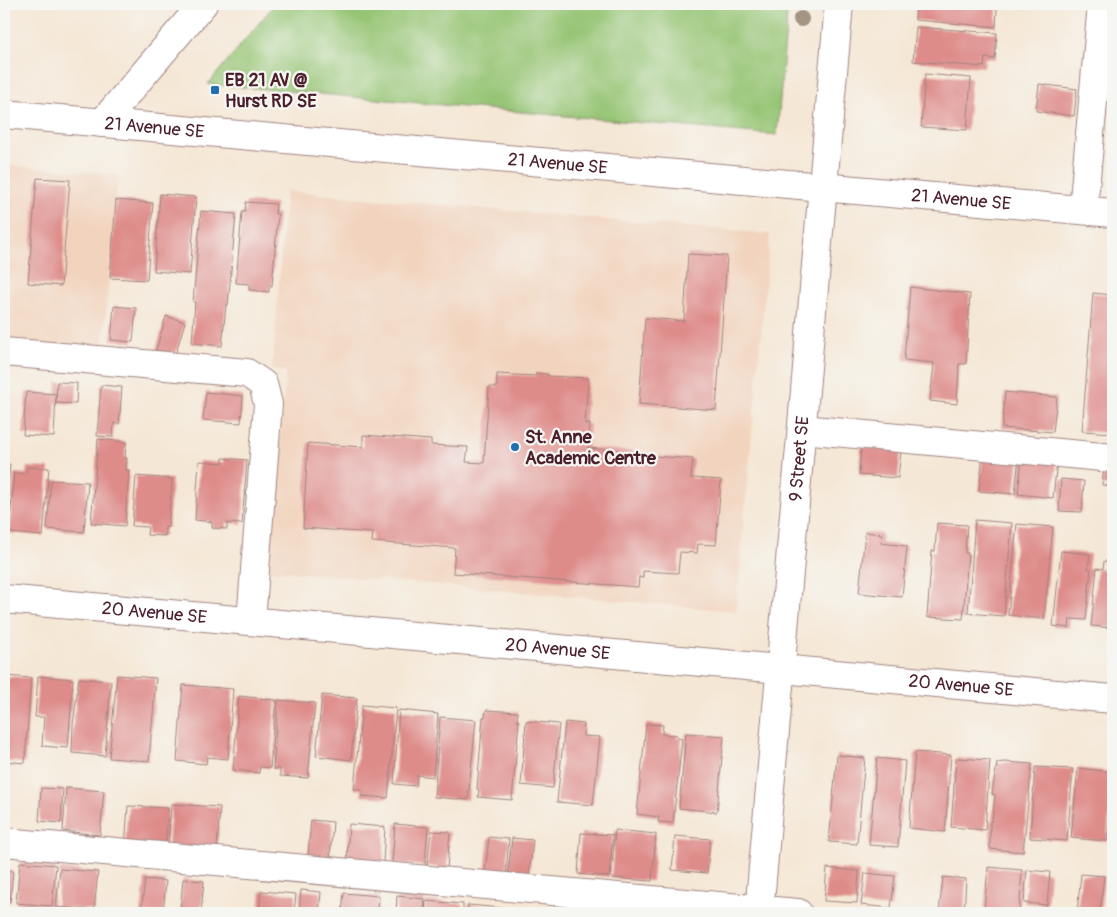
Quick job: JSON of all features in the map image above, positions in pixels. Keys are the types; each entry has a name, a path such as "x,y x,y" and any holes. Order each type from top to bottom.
{"street":[{"path":"102,124 203,4"},
{"name":"9 Street SE","path":"760,911 839,4"},
{"path":"1083,210 1102,4"},
{"name":"21 Avenue SE","path":"4,114 1113,213"},
{"path":"4,352 247,373 263,384 268,404 250,621"},
{"path":"802,429 1113,458"},
{"name":"20 Avenue SE","path":"4,599 1113,699"},
{"path":"4,842 798,913"}],"shaded area":[{"path":"4,165 118,175 101,366 4,357"},
{"name":"St. Anne Academic Centre","path":"286,191 770,234 736,611 268,570 286,372 272,369"}],"green space":[{"path":"275,4 788,4 777,135 208,84"}],"building":[{"path":"916,4 984,4 983,8 997,9 996,27 915,20"},
{"path":"916,27 997,33 995,59 985,58 984,67 913,61"},
{"path":"925,74 971,78 967,130 921,127"},
{"path":"1039,84 1077,89 1074,116 1036,111"},
{"path":"37,178 70,180 61,286 28,283"},
{"path":"160,194 196,197 190,274 154,271"},
{"path":"116,200 153,203 147,280 110,278"},
{"path":"246,202 276,204 275,214 278,214 272,286 269,286 269,292 249,290 249,284 236,283 242,212 245,212"},
{"path":"201,211 236,214 228,305 226,305 222,346 192,343 195,302 193,302"},
{"path":"688,254 727,256 716,410 639,404 645,318 684,321"},
{"path":"910,287 970,294 966,364 959,364 957,404 930,401 934,363 904,360"},
{"path":"1093,293 1113,295 1113,433 1082,431"},
{"path":"114,306 136,308 133,342 111,340"},
{"path":"166,316 185,322 174,359 155,353"},
{"path":"536,373 548,374 548,376 588,378 585,424 590,424 588,448 639,452 639,455 693,459 691,478 721,480 716,545 698,544 697,553 680,552 678,573 643,571 643,578 639,577 638,587 453,573 455,548 372,542 373,533 303,528 308,443 363,447 363,435 431,440 431,445 468,447 466,462 484,463 489,387 497,387 497,374 536,376"},
{"path":"57,382 77,383 76,404 56,403"},
{"path":"101,385 122,387 119,424 114,423 113,437 97,436"},
{"path":"26,392 56,394 54,437 23,435"},
{"path":"206,392 243,396 241,423 203,420"},
{"path":"1005,392 1057,397 1053,432 1002,428"},
{"path":"98,439 126,442 126,470 129,470 125,526 91,523"},
{"path":"861,447 901,451 898,478 859,475"},
{"path":"983,454 1019,457 1015,494 979,491"},
{"path":"223,458 247,460 242,524 227,523 227,529 212,528 212,522 195,520 199,461 223,463"},
{"path":"1022,458 1057,461 1053,498 1018,494"},
{"path":"4,464 10,464 5,519 4,519"},
{"path":"1104,466 1113,467 1113,486 1102,485"},
{"path":"27,467 49,468 43,536 9,533 14,473 26,474"},
{"path":"136,476 172,479 168,528 165,527 165,536 147,535 148,527 132,526"},
{"path":"1061,479 1084,481 1082,512 1059,511"},
{"path":"51,480 88,482 84,532 47,529"},
{"path":"975,520 1012,523 1004,616 968,613"},
{"path":"937,523 967,525 965,553 968,553 963,619 927,617 932,551 935,551"},
{"path":"1017,524 1053,527 1044,619 1008,615"},
{"path":"865,532 882,534 881,543 907,546 902,597 859,593"},
{"path":"1061,551 1090,554 1088,569 1091,569 1086,620 1070,619 1069,628 1053,626"},
{"path":"1104,561 1113,562 1113,628 1091,626 1097,568 1103,569"},
{"path":"117,675 156,678 149,761 109,758"},
{"path":"4,676 31,678 25,763 4,761"},
{"path":"38,676 73,679 68,748 42,746 44,717 35,717"},
{"path":"79,678 111,681 105,756 72,753 73,725"},
{"path":"183,685 233,689 228,759 207,757 206,764 177,761"},
{"path":"322,695 357,698 351,760 316,756"},
{"path":"239,696 276,700 270,768 260,767 259,773 233,770"},
{"path":"278,700 315,703 308,778 280,776 280,769 273,769"},
{"path":"362,705 396,708 388,798 361,796 362,790 354,789"},
{"path":"399,710 438,714 433,777 417,775 416,786 394,784"},
{"path":"486,710 518,712 517,721 519,721 512,800 478,797 483,717 485,717"},
{"path":"440,717 476,720 468,800 434,797"},
{"path":"526,721 559,724 553,788 521,785"},
{"path":"565,722 584,724 583,736 600,737 593,805 557,802"},
{"path":"646,724 663,725 662,734 677,735 677,738 682,739 673,823 658,822 659,817 637,814"},
{"path":"686,733 724,736 717,812 679,808"},
{"path":"915,752 951,755 945,832 909,828"},
{"path":"837,755 865,758 857,844 829,842"},
{"path":"877,758 905,761 898,847 869,845"},
{"path":"956,758 990,760 985,830 951,827"},
{"path":"997,763 1032,764 1023,852 990,849 990,821 992,821 995,795 992,794"},
{"path":"1035,767 1073,769 1067,841 1030,838"},
{"path":"1078,768 1113,772 1107,841 1071,838"},
{"path":"41,788 63,789 61,823 39,821"},
{"path":"66,788 104,791 100,835 63,831"},
{"path":"171,804 220,807 217,850 168,847"},
{"path":"128,806 168,808 165,850 125,847"},
{"path":"311,820 333,822 330,857 308,855"},
{"path":"349,824 385,827 383,864 347,862"},
{"path":"395,824 428,827 425,866 392,863"},
{"path":"615,830 656,834 652,881 611,878"},
{"path":"431,831 450,832 447,869 427,866"},
{"path":"581,833 613,835 609,877 578,874"},
{"path":"675,836 710,839 707,873 672,870"},
{"path":"489,837 509,839 506,874 485,872"},
{"path":"512,838 533,840 529,876 508,874"},
{"path":"20,862 56,865 52,906 16,903"},
{"path":"988,867 1022,870 1019,913 984,911"},
{"path":"827,868 859,871 857,903 824,901"},
{"path":"60,869 98,872 94,910 56,907"},
{"path":"4,870 13,871 10,902 4,902"},
{"path":"1027,870 1050,872 1047,905 1024,903"},
{"path":"865,873 895,876 891,908 861,905"},
{"path":"1081,874 1104,876 1100,913 1077,913"},
{"path":"1110,875 1113,875 1113,913 1107,913"},
{"path":"943,877 966,879 964,913 939,913"},
{"path":"145,879 166,881 163,913 141,913"},
{"path":"183,879 204,881 201,913 180,912"},
{"path":"301,890 321,892 319,913 299,913"},
{"path":"261,891 296,894 294,913 259,913"},
{"path":"344,893 379,896 378,913 342,913"},
{"path":"397,896 425,899 424,913 396,913"},
{"path":"426,901 463,904 463,913 425,913"},
{"path":"468,905 502,908 502,913 467,913"}],"place":[{"name":"EB 21 AV @ Hurst RD SE","path":"215,90"},
{"name":"St. Anne Academic Centre","path":"515,447"}]}
